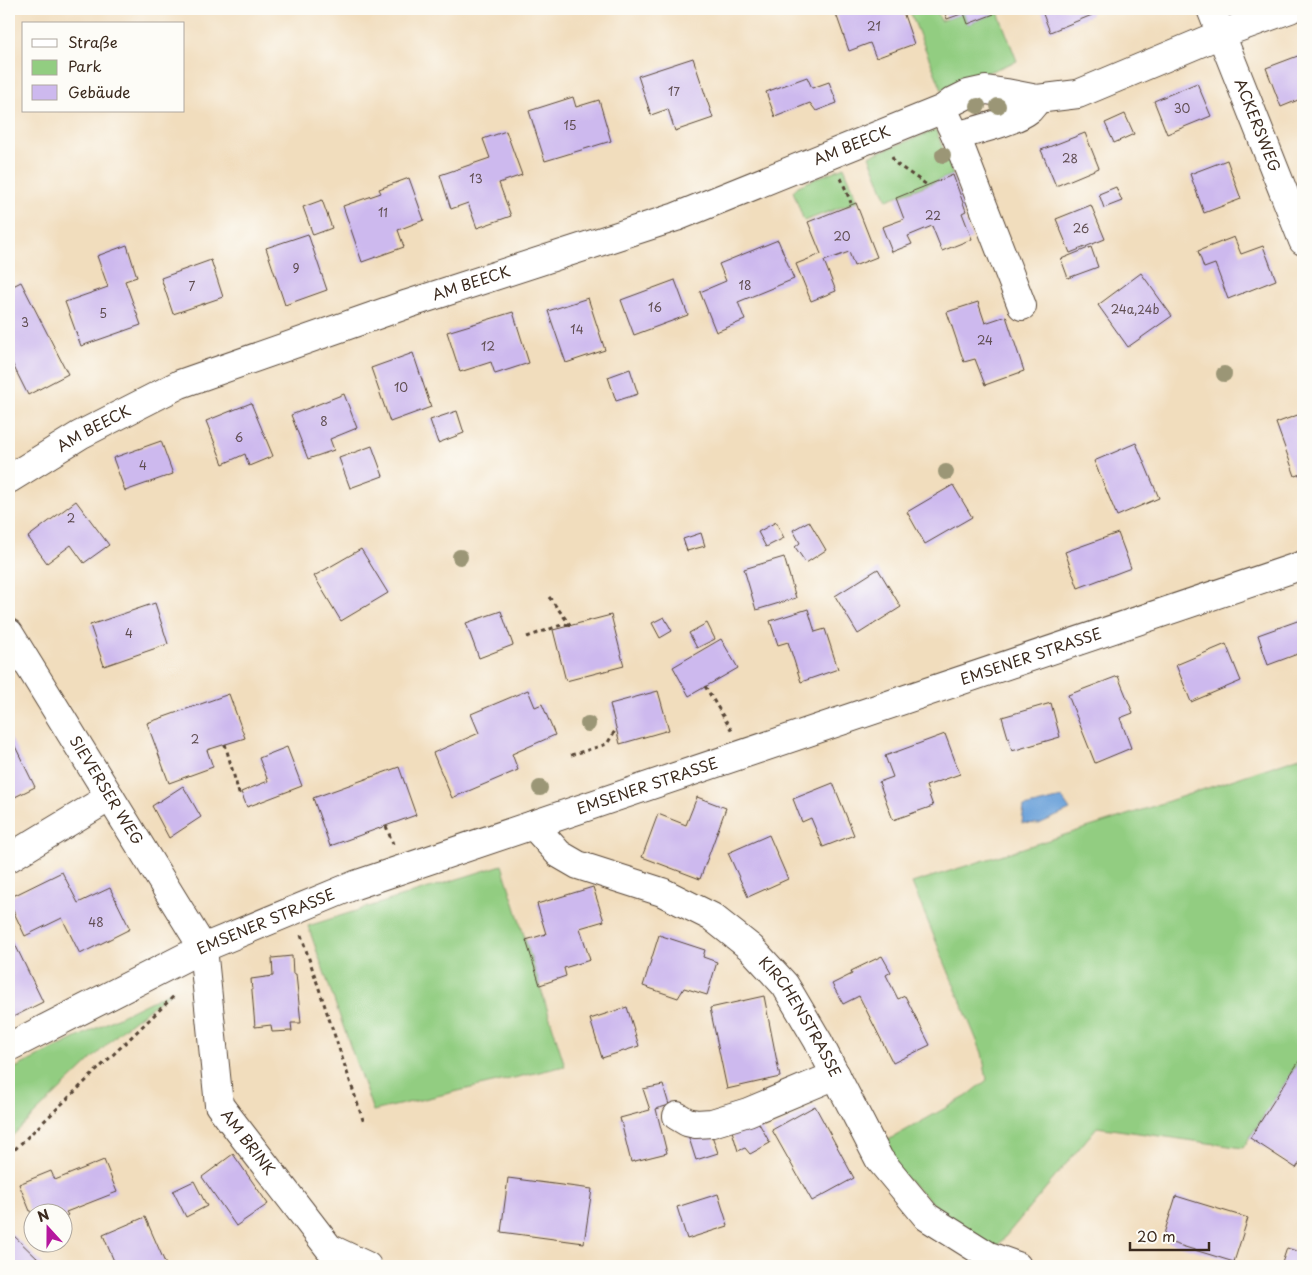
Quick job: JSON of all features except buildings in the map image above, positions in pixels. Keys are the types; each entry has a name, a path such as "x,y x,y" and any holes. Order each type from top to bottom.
{"street":[{"name":"ACKERSWEG","path":"1212,9 1303,241"},
{"name":"AM BEECK","path":"9,479 80,435 180,384 408,304 676,218 943,109 968,94 986,90 1006,92 1037,99 1078,94 1221,34 1290,9"},
{"path":"956,136 1020,115 1032,108 1037,99"},
{"path":"943,109 956,136 1022,306"},
{"name":"EMSENER STRASSE","path":"9,1047 203,948 355,885 1303,565"},
{"name":"SIEVERSER WEG","path":"9,633 203,948"},
{"path":"9,858 110,797"},
{"name":"KIRCHENSTRASSE","path":"532,825 559,854 578,865 662,892 712,917 751,948 785,985 818,1041 880,1159 928,1217 989,1256 1017,1266"},
{"name":"AM BRINK","path":"203,948 219,1105 329,1248 367,1266"},
{"path":"677,1116 687,1122 696,1124 712,1123 748,1112 836,1075"}],"path":[{"path":"881,134 895,163 927,185"},
{"path":"527,637 564,624 571,626 549,597"},
{"path":"705,686 745,753"},
{"path":"570,755 607,744 616,729"},
{"path":"225,744 240,797"},
{"path":"293,910 364,1123"},
{"path":"9,1155 176,994"}],"green space":[{"path":"909,9 936,9 941,21 964,13 968,24 998,12 1017,61 942,90"},
{"path":"936,130 953,175 887,200 869,156"},
{"path":"844,167 858,201 804,221 793,191 798,186"},
{"path":"1303,756 1303,1055 1243,1148 1097,1127 989,1256 874,1148 967,1096 987,1080 982,1053 912,883 1112,820"},
{"path":"502,865 565,1066 373,1111 308,926"},
{"path":"174,990 124,1028 9,1139 9,1071"}],"water":[{"path":"1062,798 1070,810 1039,824 1022,823 1024,807"}]}
